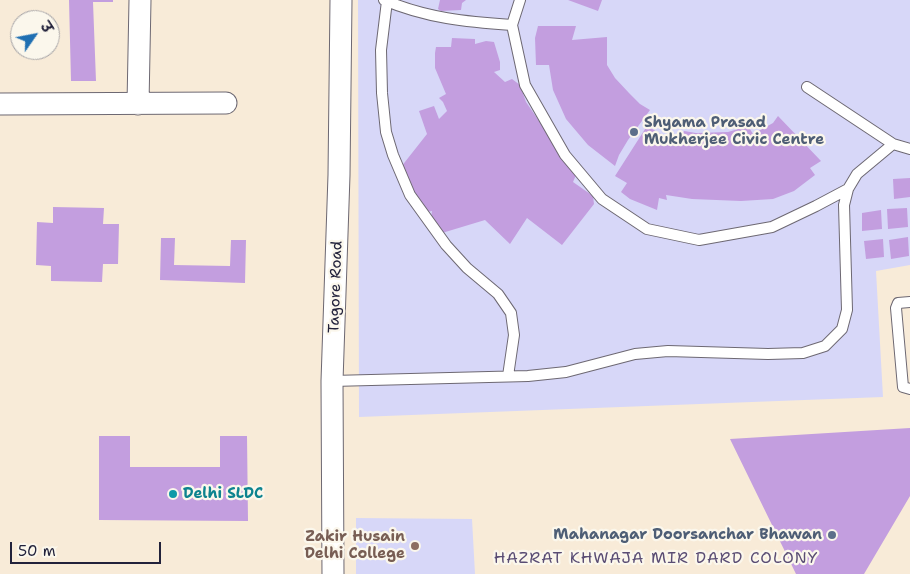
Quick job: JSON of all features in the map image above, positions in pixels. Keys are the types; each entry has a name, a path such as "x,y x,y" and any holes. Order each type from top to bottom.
{"street":[{"path":"138,104 140,0"},
{"name":"Tagore Road","path":"333,574 332,382 339,175 342,0"},
{"path":"0,104 226,103"}],"lane":[{"path":"520,0 512,25 525,85 565,155 602,199 647,229 699,240 772,227 848,188"},
{"path":"508,376 514,335 510,313 498,294 467,268 446,245 410,195 393,155 386,132 382,93 381,50 386,1 427,14 458,21 512,25"},
{"path":"806,87 893,144 910,149"},
{"path":"332,382 508,376 566,372 635,354 668,351 768,354 804,353 825,346 842,329 847,310 844,205 848,188 857,174 893,144"},
{"path":"910,302 898,303 896,308 903,387 910,389"}],"shaded area":[{"name":"Shyama Prasad Mukherjee Civic Centre","path":"358,0 910,0 910,265 876,271 883,397 359,417"},
{"name":"Zakir Husain Delhi College","path":"356,518 472,519 475,574 356,574"}],"building":[{"path":"69,0 113,0 113,2 93,2 96,81 71,81"},
{"path":"440,0 466,0 462,3 461,10 441,11 438,9"},
{"path":"568,0 602,0 598,11"},
{"path":"538,26 576,26 572,40 607,37 607,65 615,78 629,93 640,104 650,110 628,140 615,166 588,145 566,119 553,90 549,65 536,65 535,38"},
{"path":"452,38 475,39 475,44 486,41 494,42 500,62 500,70 494,72 505,82 512,79 520,85 526,102 576,175 573,182 593,196 594,204 562,245 527,218 510,244 485,220 442,233 431,218 432,211 427,212 407,180 409,178 401,167 427,134 419,111 434,106 439,119 447,111 439,98 446,94 435,68 435,53 436,47 451,47"},
{"path":"778,116 821,161 810,168 815,175 794,191 773,199 741,201 692,199 666,195 667,200 659,198 657,210 630,199 621,192 627,183 615,176 647,126 666,137 680,139 684,131 696,133 728,132 748,126 753,134 773,123"},
{"path":"910,178 910,197 894,199 893,179"},
{"path":"53,207 104,208 103,224 119,224 118,264 103,264 102,282 51,281 51,266 36,265 37,222 53,223"},
{"path":"907,208 908,227 888,229 887,209"},
{"path":"881,210 882,229 862,231 862,213"},
{"path":"908,237 909,256 891,259 889,240"},
{"path":"161,238 175,238 174,265 230,266 231,240 246,240 245,283 160,280"},
{"path":"883,239 884,257 866,259 864,241"},
{"name":"Mahanagar Doorsanchar Bhawan","path":"910,428 910,496 864,574 796,574 730,439"},
{"name":"Delhi SLDC","path":"99,436 130,436 130,467 220,467 220,436 247,436 248,521 99,520"}],"place":[{"name":"Shyama Prasad Mukherjee Civic Centre","path":"634,132"},
{"name":"Delhi SLDC","path":"173,494"},
{"name":"Mahanagar Doorsanchar Bhawan","path":"832,535"},
{"name":"Zakir Husain Delhi College","path":"415,546"}],"district":[{"name":"HAZRAT KHWAJA MIR DARD COLONY","path":"656,559"}]}
